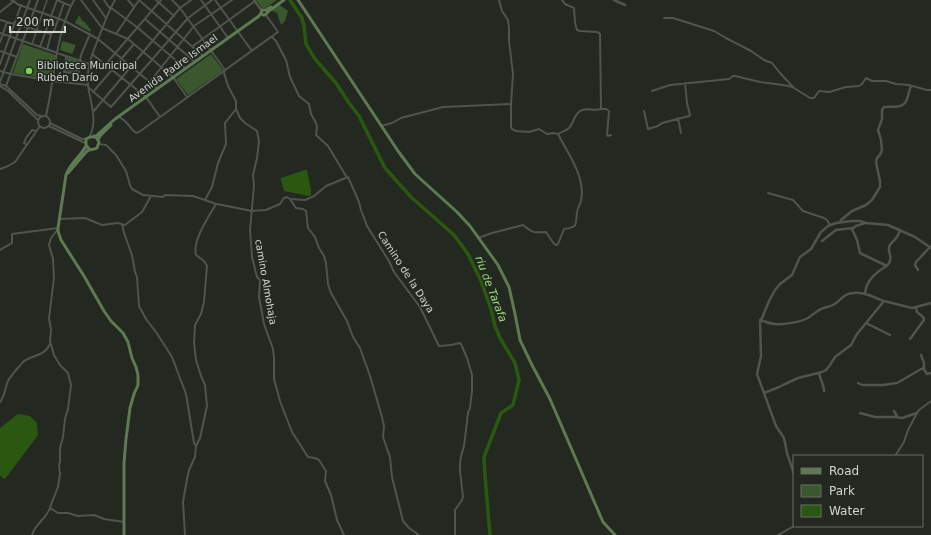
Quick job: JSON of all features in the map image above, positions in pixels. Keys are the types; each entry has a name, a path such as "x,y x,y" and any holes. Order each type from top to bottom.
{"main road":[{"path":"264,13 280,0"},
{"path":"264,13 284,0"},
{"path":"299,0 414,174 457,212 470,226 498,266 509,287 520,340 550,399 603,522 615,535"},
{"name":"Avenida Padre Ismael","path":"173,78 264,13"},
{"name":"Avenida Padre Ismael","path":"99,142 100,136 120,117 211,51"},
{"name":"Avenida Padre Ismael","path":"66,175 92,136 96,136 112,121 146,98"},
{"path":"92,136 99,142 95,149 89,149 66,175 58,228 61,240 104,311 111,321 123,333 128,342 138,375 138,385 130,408 126,439 124,463 124,535"},
{"path":"86,143 89,149"}],"street":[{"path":"0,12 14,0 17,4 65,21 98,39 158,89"},
{"path":"0,84 30,0"},
{"path":"6,86 38,0"},
{"path":"31,44 47,0"},
{"path":"40,47 56,0 71,6"},
{"path":"74,0 65,21 57,54 46,116 49,119 50,124 82,139 86,143"},
{"path":"81,0 102,28 128,39 173,78 187,98"},
{"path":"93,0 106,18"},
{"path":"104,0 110,8 153,40 186,69"},
{"path":"92,136 94,124 88,86 89,64 114,0"},
{"path":"128,0 134,7"},
{"path":"116,34 139,0 204,56"},
{"path":"156,0 174,16"},
{"path":"106,65 161,0"},
{"path":"172,0 188,18 225,70"},
{"path":"93,112 180,8 191,0"},
{"path":"201,0 229,38"},
{"path":"0,71 88,86 102,100 112,107 188,18 212,0"},
{"path":"215,0 252,51"},
{"path":"141,94 194,26 232,0"},
{"path":"120,117 127,122 133,131 136,133 139,132 278,32 255,0 192,46"},
{"path":"499,0 502,11 508,20 509,28 513,74 511,127 514,130 529,132 539,129 547,134 558,134 569,128 580,111 601,109 608,111 607,135 611,135"},
{"path":"562,0 565,4 574,8 577,30 597,32 600,34 601,109"},
{"path":"614,0 625,5"},
{"path":"47,50 51,34 54,31 64,3"},
{"path":"0,64 21,5"},
{"path":"664,18 673,18 714,31 751,51 764,60 772,63 794,88 810,98 813,98 819,91 829,92 846,87 859,86 866,78 872,81 909,85 931,90"},
{"path":"0,20 51,34"},
{"path":"145,20 195,62"},
{"path":"0,42 1,34 7,22"},
{"path":"1,34 89,64"},
{"path":"66,56 64,72 78,74 81,54 90,34"},
{"name":"Camino de la Daya","path":"272,37 276,41 286,60 290,77 299,96 309,104 317,127 316,135 328,146 348,177 359,202 367,226 389,261 394,272 420,307 440,346 460,342 467,358 472,375 472,391 460,464 463,497 455,510 455,535"},
{"path":"90,95 134,44"},
{"path":"0,51 17,57"},
{"path":"92,54 146,98 160,117"},
{"name":"camino Almohaja","path":"225,70 224,74 228,86 236,101 236,109 240,118 257,131 259,141 253,175 254,186 250,230 252,257 257,276 260,280 260,297 264,324 273,349 274,378 280,401 292,432 308,457 319,460 326,471 325,481 331,495 337,520 344,535"},
{"path":"652,91 670,85 728,79 733,76 794,88"},
{"path":"644,111 648,129 662,123 689,116 690,114 687,103 685,83"},
{"path":"0,84 6,86 37,115 46,116"},
{"path":"0,84 38,120 40,126"},
{"path":"840,222 852,211 869,203 879,189 880,181 876,162 882,150 878,130 882,119 882,110 884,107 900,106 904,104 912,86"},
{"path":"381,126 392,123 401,118 443,107 511,104"},
{"path":"92,106 95,108"},
{"path":"205,200 212,187 226,144 225,123 236,109"},
{"path":"38,120 42,116"},
{"path":"678,118 681,133"},
{"path":"40,126 44,128 50,124"},
{"path":"0,169 15,162 40,126"},
{"path":"27,145 24,143 26,138 32,130 36,130"},
{"path":"478,238 492,232 502,231 523,225 528,230 534,232 546,232 555,245 558,244 564,229 575,226 577,211 581,201 582,188 580,178 558,134"},
{"path":"99,142 106,145 116,155 126,171 132,189 143,195 163,197 165,195 193,196 216,204 252,211 266,210 280,204 284,198 306,200 314,196 326,186 348,177"},
{"path":"768,193 793,200 803,211 824,218 830,225"},
{"path":"59,219 85,218 102,225 118,223 125,225 142,212 151,196"},
{"path":"290,199 296,208 306,211 308,228 315,237 324,256 328,284 331,293 344,314 353,337 360,348 382,417 384,426 383,437 390,457 392,477 403,521 409,528 419,535"},
{"path":"196,446 201,436 207,402 205,385 195,357 194,340 195,325 201,314 204,302 207,268 204,261 196,255 195,250 202,228 216,204"},
{"path":"793,471 784,438 776,426 756,374 761,343 759,326 760,320 769,301 779,285 790,277 800,256 811,249 821,232 828,226 840,222 860,221 888,225 915,237 931,248 916,262 915,265 918,270"},
{"path":"822,241 836,230 853,228 866,223"},
{"path":"122,224 137,277 139,306 172,357 186,394 194,444 196,446 196,454 187,476 183,500 185,535"},
{"path":"0,250 12,243 12,234 58,228"},
{"path":"0,402 8,382 21,364 26,359 43,353 47,349 50,342 51,330 49,318 54,278 53,259 49,245 50,238 58,228"},
{"path":"853,228 860,253 887,266"},
{"path":"865,293 868,281 889,263 889,245 895,240 900,230"},
{"path":"760,320 772,324 803,320 809,318 820,309 833,305 846,294 852,293 865,293 884,301 908,307 916,307 931,302"},
{"path":"764,393 798,378 826,370 835,357 851,345 857,334 884,301"},
{"path":"910,339 924,320 923,317 917,312 916,307"},
{"path":"866,323 890,335"},
{"path":"32,535 33,530 46,517 58,487 60,474 60,448 72,385 68,373 60,365 54,355 50,342"},
{"path":"921,355 927,374 931,373"},
{"path":"858,383 862,385 883,385 897,383 924,368"},
{"path":"819,373 824,391"},
{"path":"896,455 904,442 908,430 917,413 931,401"},
{"path":"894,411 897,417"},
{"path":"860,413 875,417 905,417 917,413"},
{"path":"50,508 58,513 68,513 78,516 94,515 104,519 124,522"},
{"path":"778,535 793,527"}],"green space":[{"path":"256,0 277,0 266,8 262,8"},
{"path":"278,4 288,11 285,21 281,25 277,13 270,10"},
{"path":"79,15 83,22 84,21 91,30 90,32 75,23"},
{"path":"62,41 76,45 72,54 60,50"},
{"path":"23,44 56,55 51,79 13,73"},
{"path":"211,54 223,70 188,95 176,79"},
{"path":"67,57 80,62 77,73 65,71"}],"water":[{"path":"307,170 311,195 309,196 284,191 281,178"},
{"path":"18,414 30,416 37,423 38,435 5,479 0,476 0,428"}],"waterway":[{"name":"riu de Tarafa","path":"290,0 302,18 306,44 315,59 336,83 359,116 385,168 411,197 454,235 468,254 481,281 500,338 515,363 519,380 513,405 501,413 484,457 490,535"}],"place":[{"name":"Biblioteca Municipal Rubén Darío","path":"29,71"}]}
